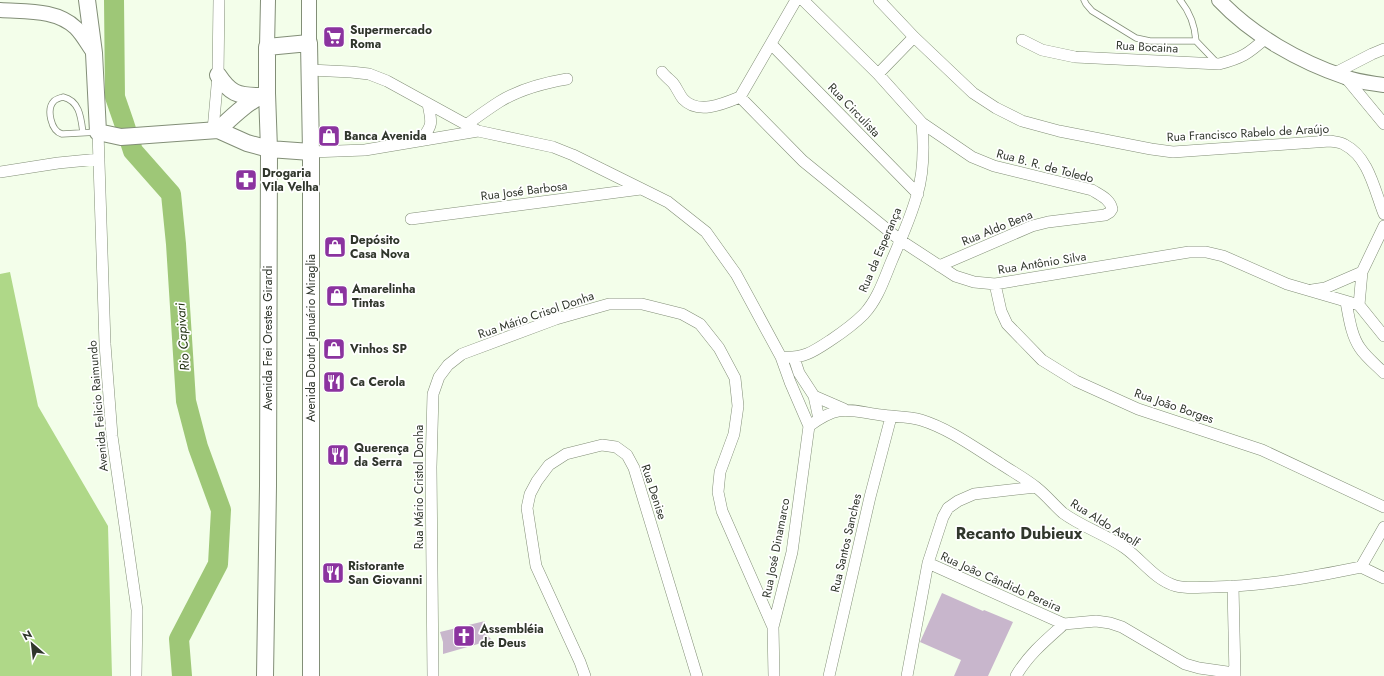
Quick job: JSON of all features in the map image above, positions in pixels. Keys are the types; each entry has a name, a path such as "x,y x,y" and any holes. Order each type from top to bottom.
{"main road":[{"path":"87,0 94,53 90,133 121,137 216,130 247,143 269,149 312,152"},
{"path":"267,47 309,43"},
{"name":"Avenida Doutor Januário Miraglia","path":"309,43 312,152 311,676"},
{"name":"Avenida Frei Orestes Girardi","path":"265,676 268,486 269,149 263,94 267,47"},
{"path":"218,75 225,86 232,92 246,96 263,94"},
{"path":"216,130 240,109 263,94"}],"street":[{"path":"216,130 219,0"},
{"name":"Avenida Frei Orestes Girardi","path":"267,47 268,0"},
{"name":"Avenida Doutor Januário Miraglia","path":"309,0 309,43"},
{"path":"662,72 673,83 683,98 696,107 710,107 740,97 796,0"},
{"name":"Rua B. R. de Toledo","path":"803,0 878,74 922,123 972,157 994,166 1092,190 1106,199 1111,204 1112,209"},
{"name":"Rua Francisco Rabelo de Araújo","path":"879,0 973,93 996,108 1022,121 1059,132 1173,152 1330,141 1345,144 1353,150 1364,163 1384,214"},
{"path":"1219,0 1248,26 1296,56 1340,76 1384,85"},
{"path":"0,10 51,14 63,18 76,29 94,53"},
{"path":"878,74 914,36"},
{"name":"Rua Bocaina","path":"1022,40 1042,50 1076,57 1219,64 1244,56 1251,52 1266,38"},
{"name":"Rua Circulista","path":"771,44 918,194"},
{"path":"1340,76 1372,54 1384,49"},
{"path":"310,70 368,74 388,81 478,131 552,147 573,155 668,202 706,232 736,274 781,357 790,382 810,426"},
{"path":"1340,76 1384,124"},
{"path":"466,125 500,101 543,83 567,79"},
{"name":"Rua Antônio Silva","path":"740,97 803,161 900,240 955,276 974,282 995,284 1189,252 1206,252 1223,256 1288,284 1360,305"},
{"path":"421,140 429,131 431,125 428,104"},
{"name":"Rua da Esperança","path":"781,357 794,358 805,355 824,345 848,328 865,313 876,296 918,194 923,164 924,143 922,123"},
{"path":"312,152 366,150 478,131"},
{"name":"Avenida Felicio Raimundo","path":"90,133 99,159 105,344 112,436 137,610 136,676"},
{"path":"0,172 58,163 99,159"},
{"name":"Rua José Barbosa","path":"411,219 641,189"},
{"name":"Rua Aldo Bena","path":"939,266 1032,226 1048,222 1104,215 1112,209"},
{"path":"1384,226 1362,272 1360,305 1384,336"},
{"name":"Rua Antônio Silva","path":"1309,290 1325,288 1362,272"},
{"name":"Rua João Borges","path":"995,284 1001,311 1007,324 1042,360 1076,381 1138,409 1262,450 1384,508"},
{"path":"1346,302 1352,331 1359,346 1384,373"},
{"name":"Rua Mário Crisol Donha","path":"433,394 439,377 448,364 462,354 556,319 609,304 642,304 682,314 700,324 719,348 735,378 738,406 734,434 720,472 718,492 722,511 773,626"},
{"path":"794,358 799,372 814,396 819,419"},
{"name":"Rua Mário Cristol Donha","path":"433,394 431,468 433,676"},
{"path":"814,396 844,409"},
{"name":"Rua Aldo Astolf","path":"810,426 833,411 844,409 891,417 908,417 921,420 959,437 1036,488 1062,512 1076,522 1109,538 1125,548 1152,572 1176,586 1233,586 1308,578 1361,567"},
{"name":"Rua Santos Sanches","path":"829,676 870,497 891,417"},
{"name":"Rua José Dinamarco","path":"774,676 773,626 792,552 810,426"},
{"name":"Rua Denise","path":"585,676 536,566 526,508 530,494 537,481 549,465 566,454 602,445 616,447 626,455 634,468 697,676"},
{"path":"907,676 928,563 943,517 948,508 958,501 974,494 1036,488"},
{"path":"1384,528 1361,567 1384,578"},
{"name":"Rua João Cândido Pereira","path":"928,563 1064,624"},
{"path":"1016,676 1021,667 1036,649 1064,624 1096,622 1110,623 1122,627 1185,664 1235,675 1233,586"}],"lane":[{"path":"1084,0 1092,11 1136,38 1150,42 1196,42"},
{"path":"1180,0 1190,15 1195,30 1196,42 1219,64"},
{"path":"63,97 68,98 75,104 90,133 58,133 54,129 50,114 51,106 54,101 63,97"}],"green space":[{"path":"10,272 38,406 108,526 112,676 0,676 0,274"}],"building":[{"path":"942,593 1013,622 988,676 954,676 961,660 920,642"},
{"name":"Assembléia de Deus","path":"485,621 482,630 492,640 443,654 443,642 440,632"}],"waterway":[{"name":"Rio Capivari","path":"114,0 115,97 133,151 171,194 176,244 186,401 198,447 221,510 218,564 179,639 182,676"}],"place":[{"name":"Supermercado Roma","path":"334,37"},
{"name":"Banca Avenida","path":"329,136"},
{"name":"Drogaria Vila Velha","path":"246,180"},
{"name":"Depósito Casa Nova","path":"335,247"},
{"name":"Amarelinha Tintas","path":"337,296"},
{"name":"Vinhos SP","path":"334,349"},
{"name":"Ca Cerola","path":"334,382"},
{"name":"Querença da Serra","path":"338,455"},
{"name":"Ristorante San Giovanni","path":"333,573"},
{"name":"Assembléia de Deus","path":"464,636"}],"district":[{"name":"Recanto Dubieux","path":"1019,533"}]}
